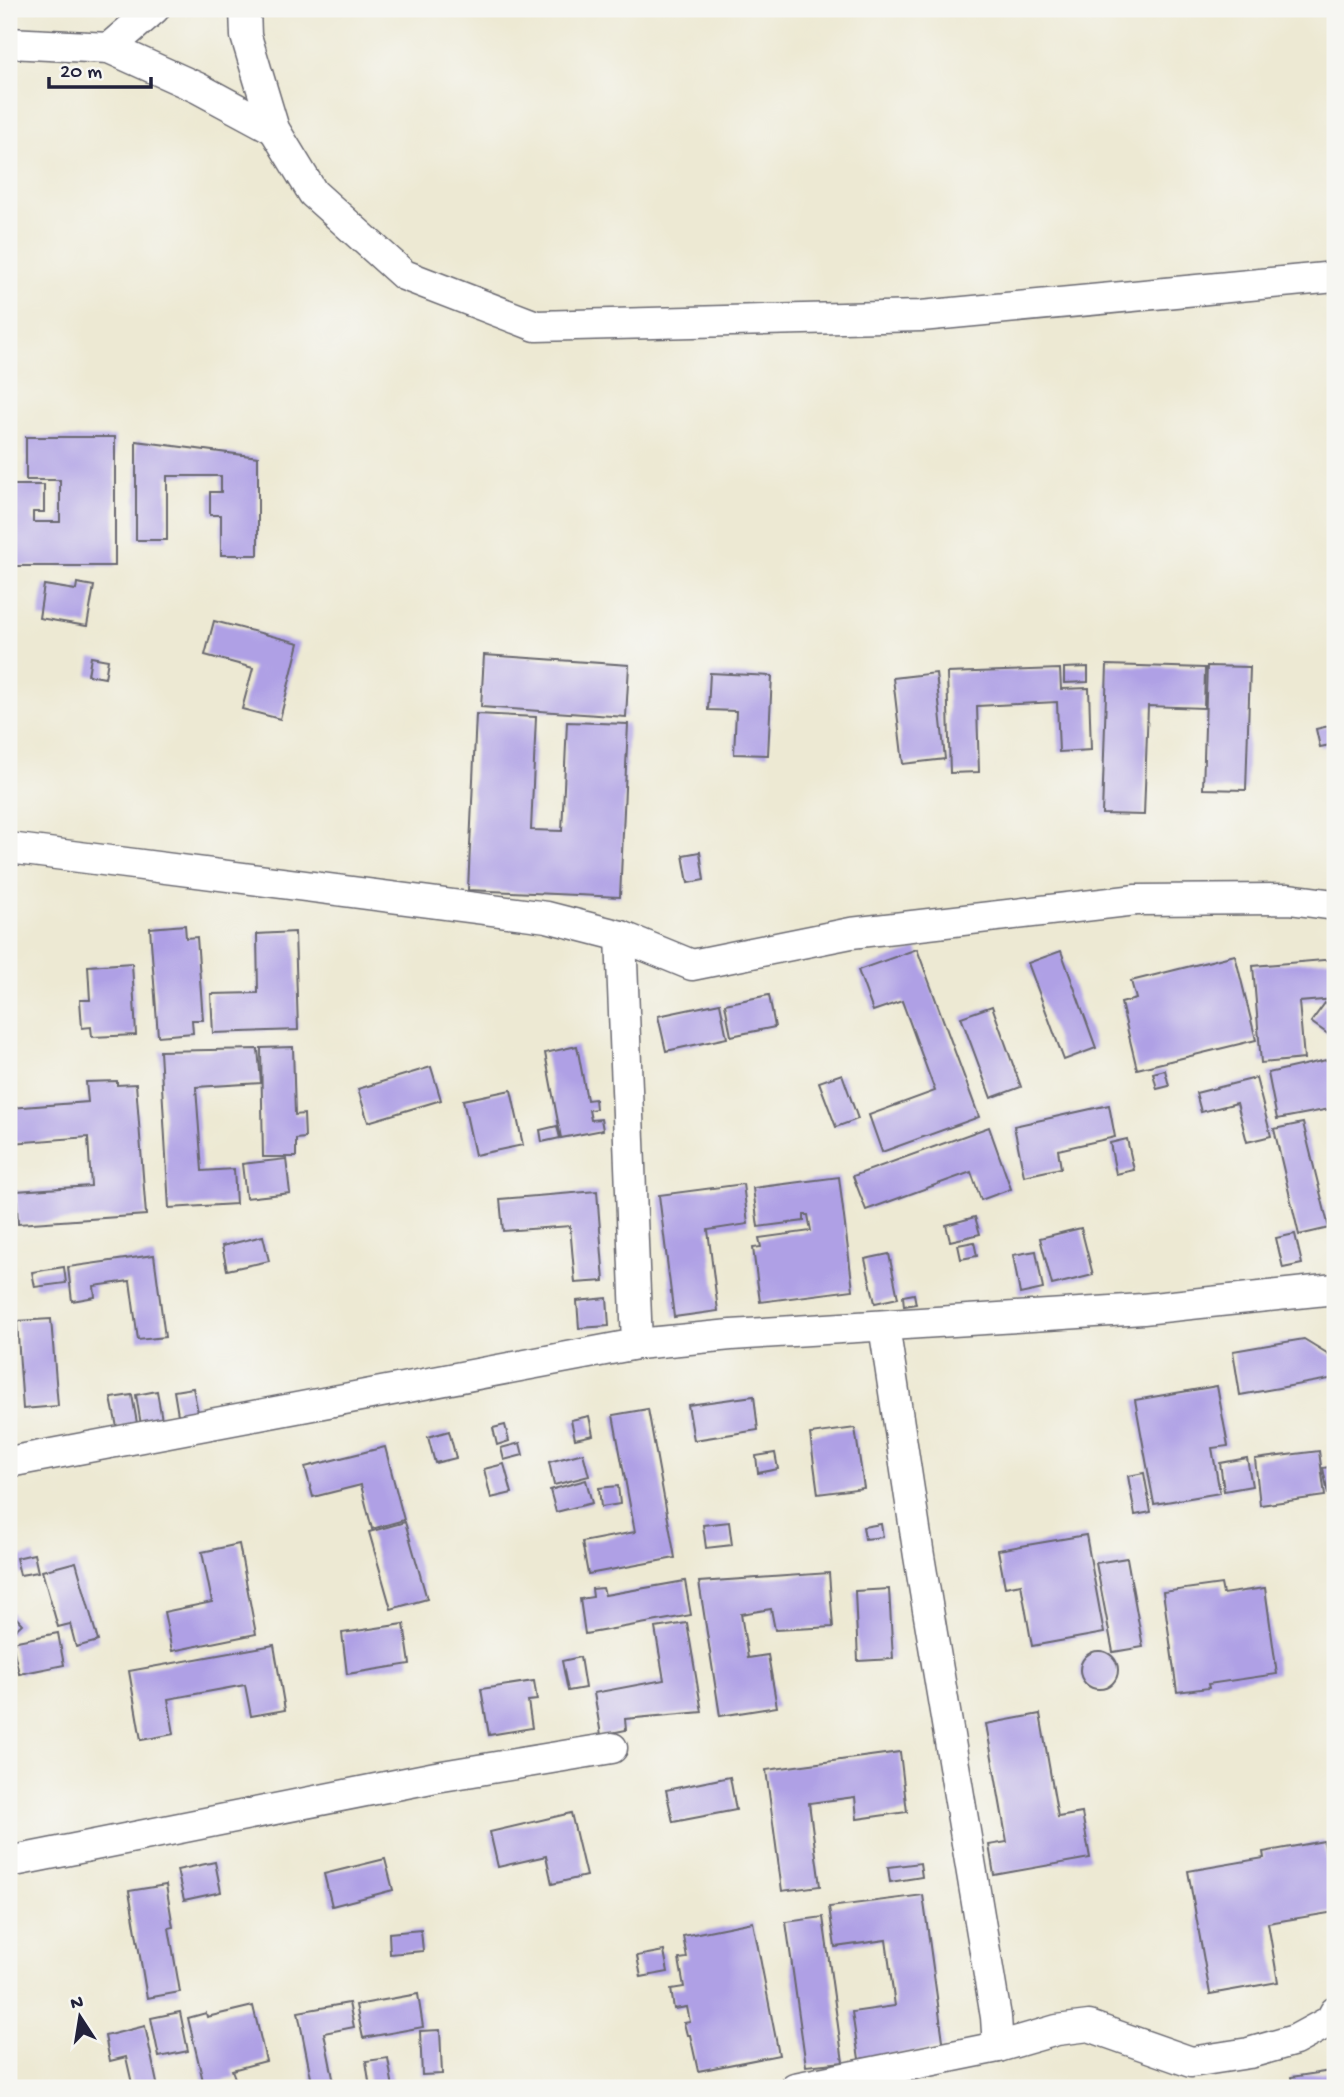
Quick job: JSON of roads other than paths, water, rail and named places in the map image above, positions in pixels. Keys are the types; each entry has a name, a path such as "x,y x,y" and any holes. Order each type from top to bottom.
{"street":[{"path":"109,48 154,9"},
{"path":"245,9 246,36 274,129 313,193 404,275 536,326 922,316 1335,277"},
{"path":"9,43 109,48 198,88 274,129"},
{"path":"9,848 547,917 621,936 692,965 851,933 1136,900 1289,899 1335,905"},
{"path":"621,936 637,1344"},
{"path":"9,1462 637,1344 731,1335 1143,1308 1335,1289"},
{"path":"884,1326 919,1556 996,2017 998,2048"},
{"path":"9,1862 436,1777 612,1748"},
{"path":"795,2088 998,2048 1056,2030 1089,2026 1191,2062 1249,2053 1295,2040 1329,2021 1335,2012"}]}
